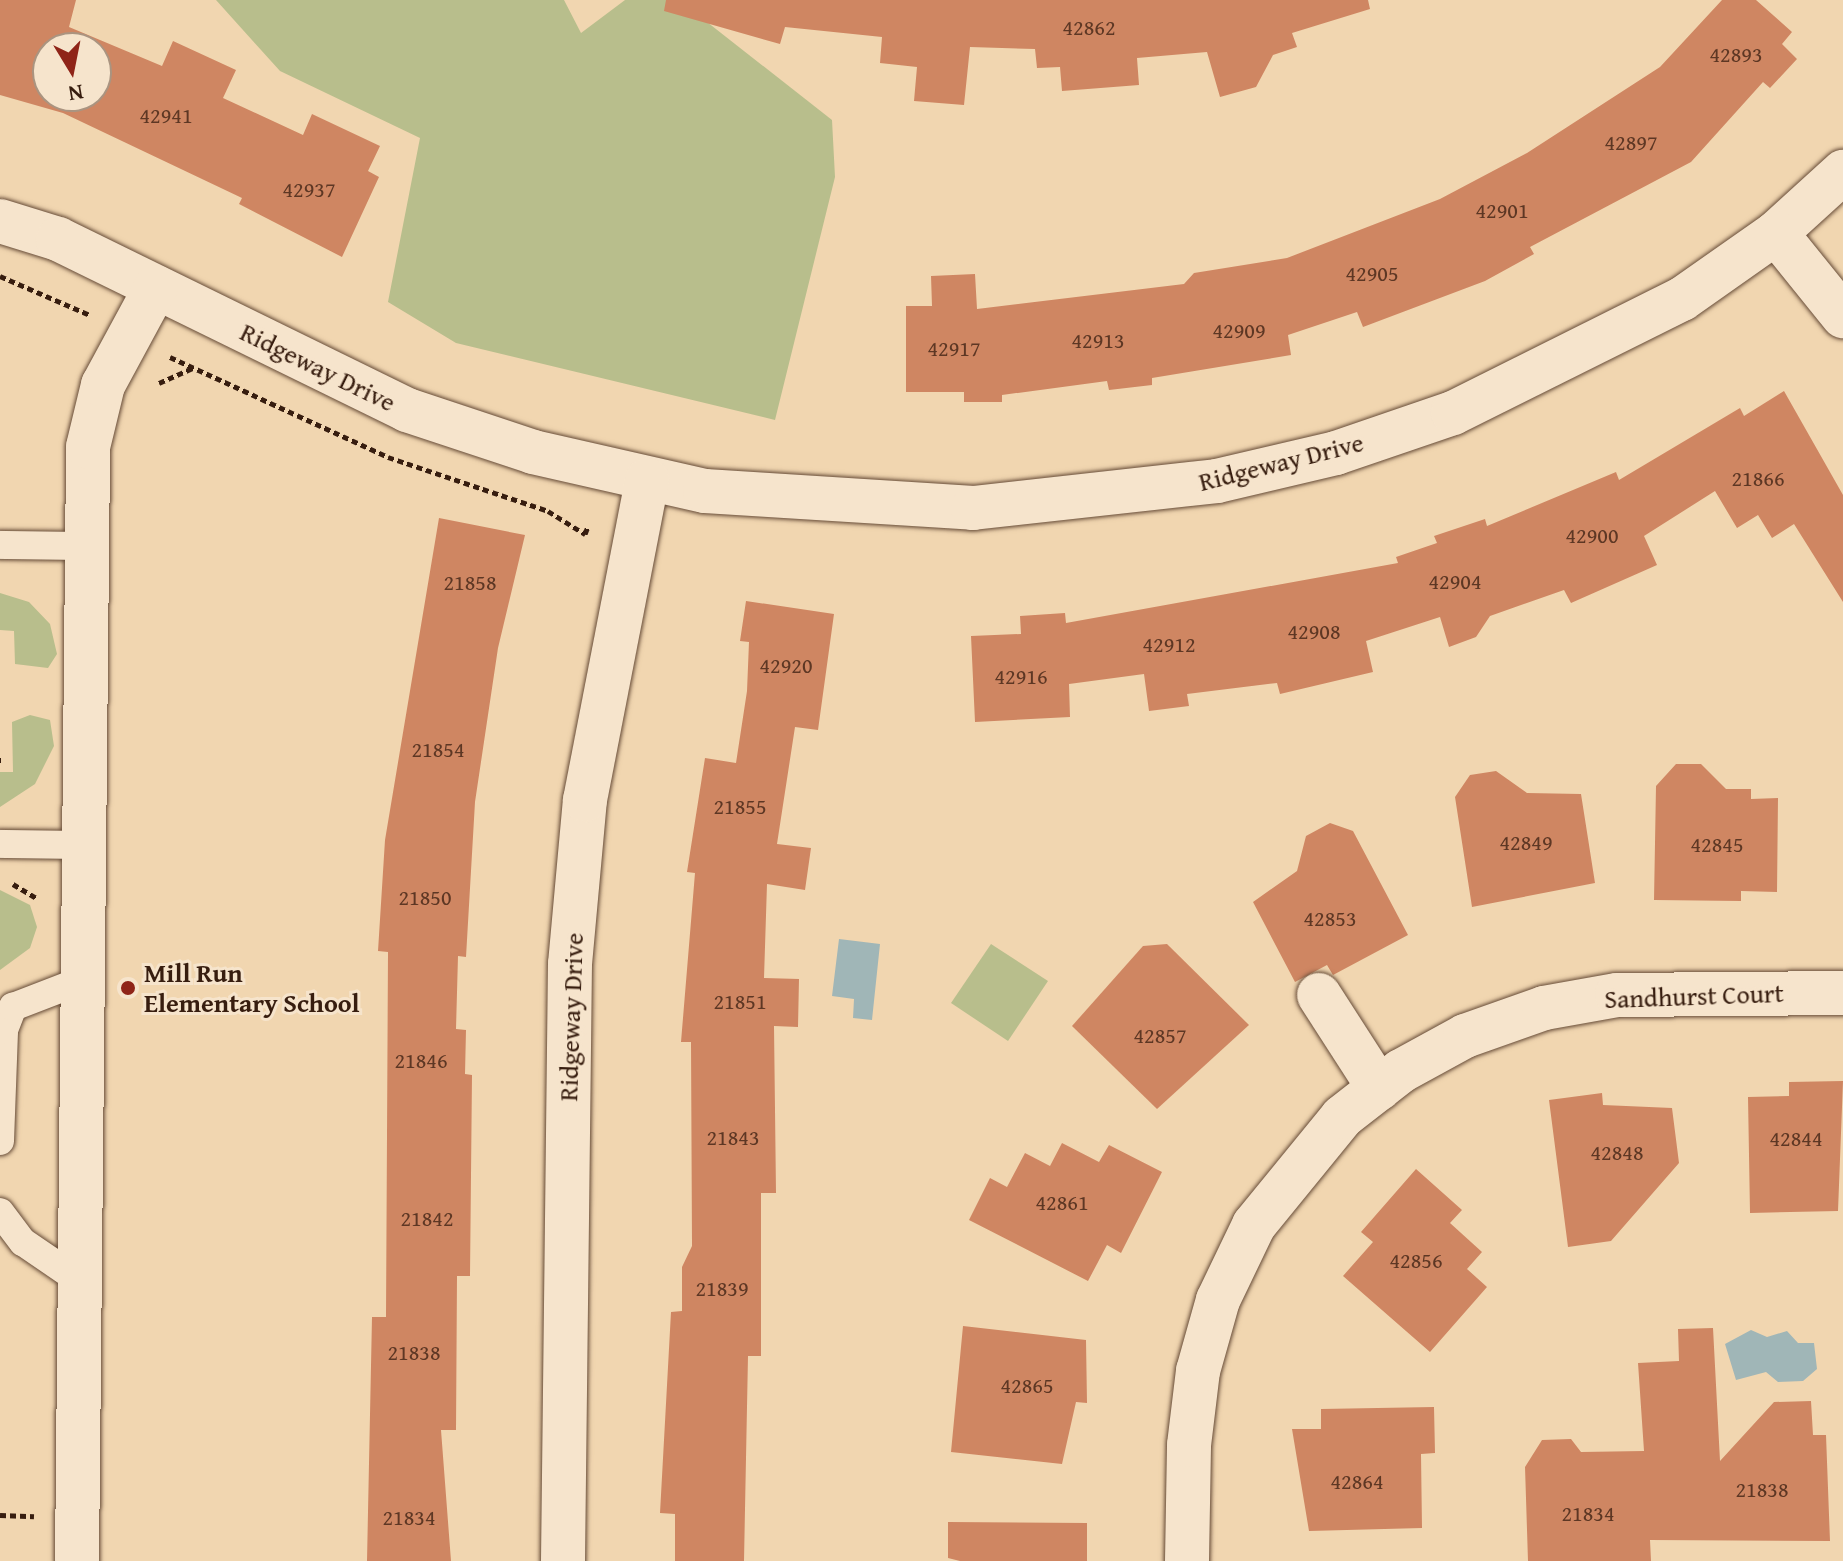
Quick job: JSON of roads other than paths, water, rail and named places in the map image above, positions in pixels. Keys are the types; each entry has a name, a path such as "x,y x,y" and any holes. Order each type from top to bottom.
{"street":[{"name":"Ridgeway Drive","path":"0,221 58,239 407,410 647,480 829,504 973,508 1217,481 1336,453 1565,363 1682,299 1776,233 1843,172"},
{"path":"1776,233 1843,316"},
{"path":"77,1561 83,1283 88,447 103,385 156,287"},
{"name":"Ridgeway Drive","path":"563,1561 570,964 585,800 647,480"},
{"name":"Sandhurst Court","path":"1187,1561 1194,1401 1218,1300 1254,1225 1292,1171 1379,1088 1465,1036 1544,1008 1617,995 1843,993"},
{"path":"1319,995 1379,1088"}],"lane":[{"path":"0,545 86,546"},
{"path":"0,844 86,845"},
{"path":"0,1141 4,1030 13,1007 83,980"},
{"path":"0,1212 23,1242 83,1283"}],"place":[{"name":"Mill Run Elementary School","path":"128,988"}]}
